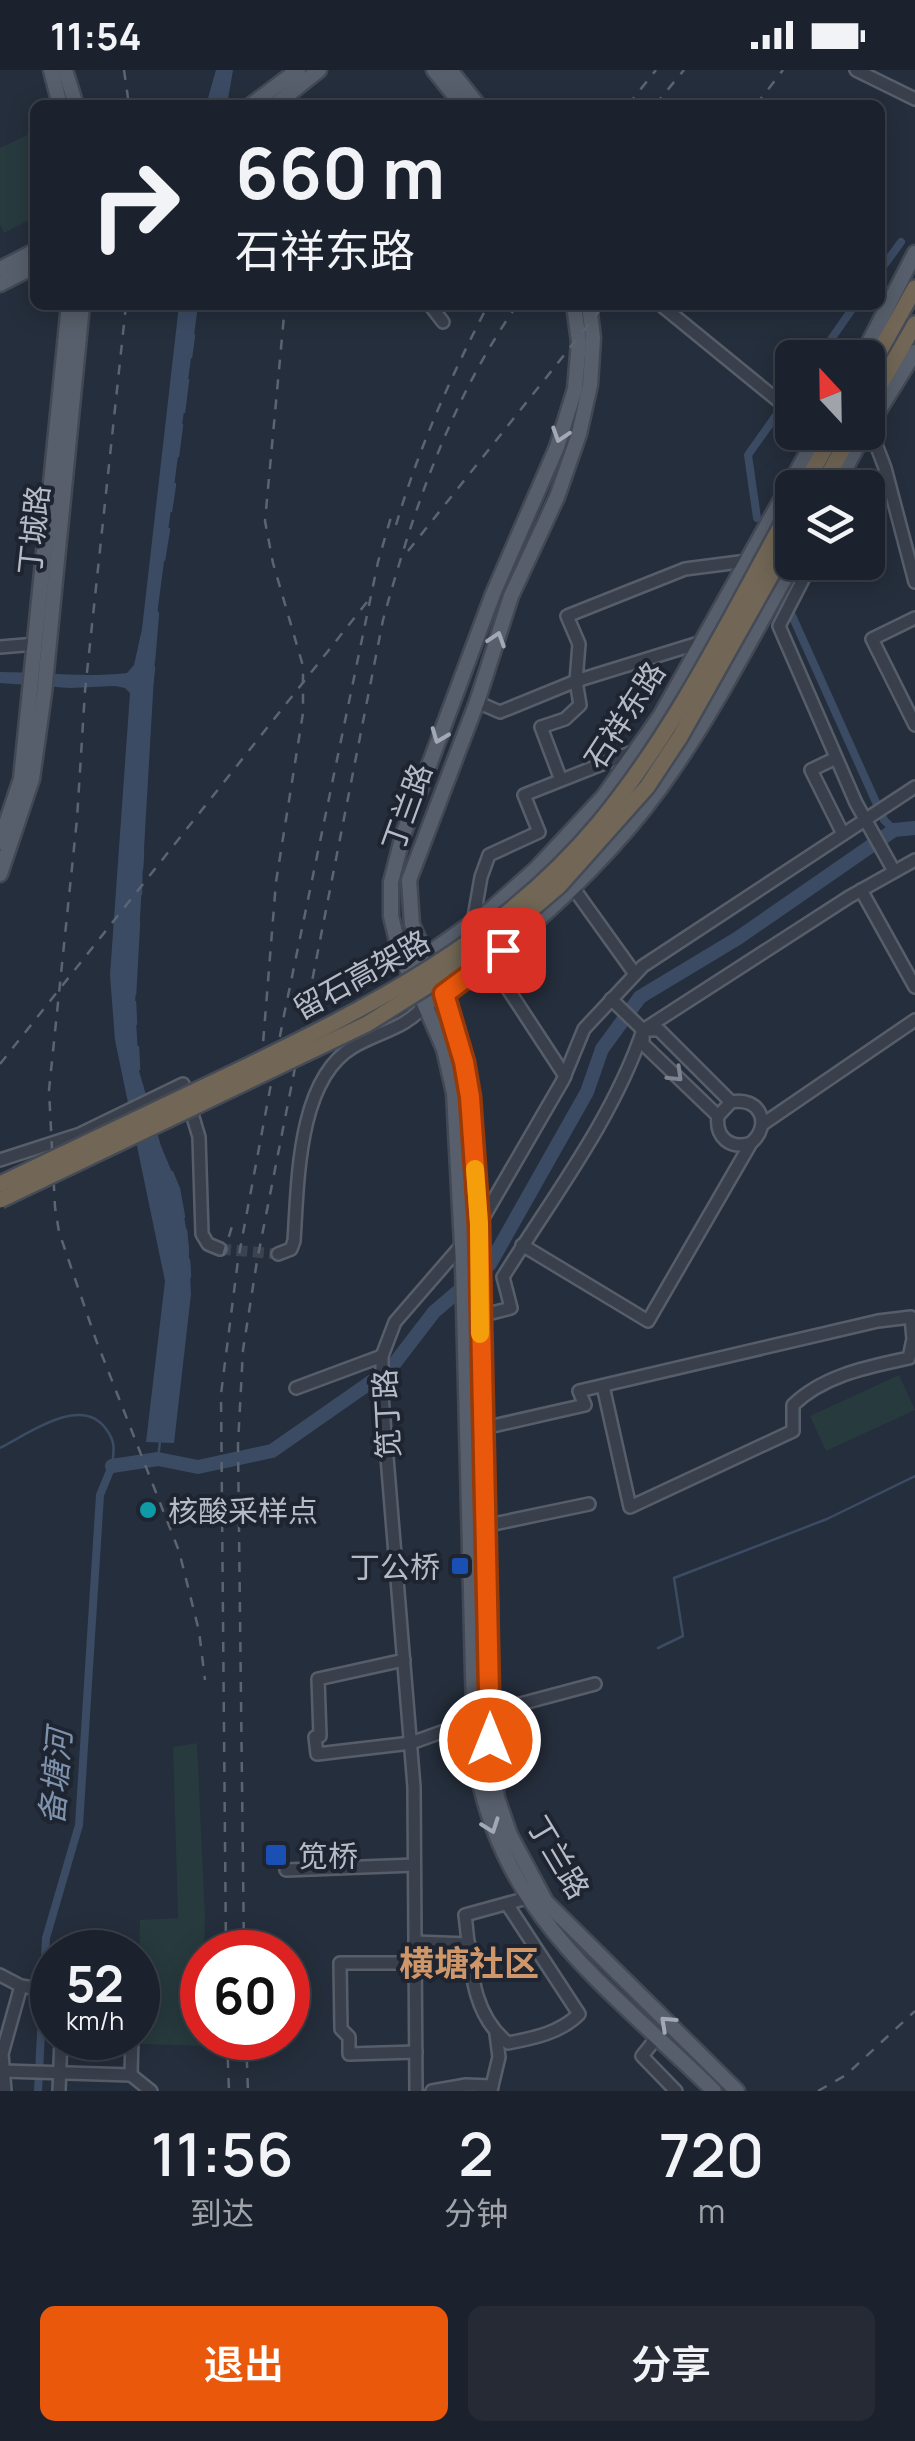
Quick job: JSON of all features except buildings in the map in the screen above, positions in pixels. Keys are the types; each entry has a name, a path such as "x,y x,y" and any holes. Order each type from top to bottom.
{"highway":[{"path":"900,314 915,272"},
{"path":"885,341 915,288"},
{"path":"885,376 915,324"},
{"name":"留石高架路","path":"0,1200 390,994 454,953 550,874 597,825 667,730 775,536"},
{"name":"留石高架路","path":"0,1184 95,1147 398,1006 462,965 559,886 647,787 680,738 775,568"},
{"path":"0,1175 95,1147"},
{"path":"0,1209 95,1147"}],"main road":[{"path":"50,70 59,100"},
{"path":"65,70 74,100"},
{"path":"259,100 298,70"},
{"path":"283,100 319,70"},
{"path":"434,70 458,100"},
{"path":"450,70 474,100"},
{"path":"870,340 915,252"},
{"path":"0,269 30,254"},
{"path":"0,284 30,269"},
{"name":"丁城路","path":"40,669 36,644 68,310"},
{"name":"丁城路","path":"0,874 32,779 37,694 81,310"},
{"name":"丁兰路","path":"575,310 580,342 575,390 557,447 493,594 409,818 390,882 391,916 407,969 444,1049 454,1093 462,1246 475,1755 484,1805 493,1834 526,1898 564,1946 714,2091"},
{"name":"丁兰路","path":"589,310 593,338 590,385 579,434 557,497 511,596 476,702 408,880 412,924 444,994 470,1097 479,1224 484,1526 490,1602 492,1765 497,1798 510,1835 546,1902 737,2091"},
{"path":"885,400 915,352"},
{"name":"石祥东路","path":"407,969 474,923 556,848 604,796 639,750 747,561 821,450"},
{"path":"425,1004 489,960 574,889 625,832 672,772 710,713 784,580"},
{"name":"丁城路","path":"0,842 21,779 37,694"}],"street":[{"path":"856,70 915,98"},
{"path":"434,310 443,322"},
{"path":"667,310 775,398"},
{"path":"877,450 915,582"},
{"path":"561,780 541,727 565,719 580,704 576,681 579,644 567,616 685,569 747,561"},
{"path":"803,580 779,626 836,758 891,866"},
{"path":"915,618 872,639 915,725"},
{"path":"476,702 500,712 576,681 702,642"},
{"path":"0,647 36,644"},
{"path":"474,923 481,877 490,855 539,832 524,795 639,750"},
{"path":"836,758 811,770 843,834"},
{"name":"笕丁路","path":"416,2091 411,1742 381,1369 395,1322 479,1224 565,1076 584,1030 614,1002 635,974 843,834 870,821 915,787"},
{"path":"639,1026 861,890 891,866 915,860"},
{"path":"574,889 635,974"},
{"path":"861,890 915,988"},
{"path":"489,960 565,1076"},
{"path":"614,1002 639,1026 659,1030 731,1102"},
{"path":"278,1254 291,1250 294,1241 304,1133 325,1074 352,1047 416,1017 425,1004"},
{"path":"522,1245 648,1321 763,1124 915,1020"},
{"path":"639,1026 643,1044 718,1116"},
{"path":"480,1316 511,1308 503,1277 608,1106 636,1054 639,1026"},
{"path":"0,1160 65,1140 184,1084 199,1137 202,1234 208,1244 220,1248"},
{"path":"751,1143 728,1142 718,1131 718,1116 738,1100 759,1109 763,1124"},
{"path":"484,1428 586,1406 579,1391 878,1321 911,1317 914,1338 908,1358 855,1369 805,1393 793,1405 793,1431 630,1507 602,1386"},
{"path":"296,1388 381,1369"},
{"path":"484,1526 589,1504"},
{"path":"404,1660 318,1679 317,1754 411,1742 475,1720"},
{"path":"490,1712 595,1684"},
{"path":"286,1870 414,1864"},
{"path":"507,1904 579,2014 542,2037 508,2043 496,2034 479,2008 465,1915 526,1898"},
{"path":"414,1942 469,1944"},
{"path":"415,1962 340,1963 341,2029 349,2037 348,2054 416,2052"},
{"path":"0,1975 30,1987"},
{"path":"5,2091 2,2054 23,1986"},
{"path":"432,2091 466,2085 492,2088 499,2057 496,2034"},
{"path":"658,2036 642,2056 676,2091"},
{"path":"59,2060 59,2091"},
{"path":"131,2060 131,2075"},
{"path":"4,2071 131,2075 147,2090"}],"shaded area":[{"path":"30,133 30,220 4,233 0,224 0,148"},
{"path":"899,1375 915,1410 826,1451 810,1416"},
{"path":"197,1743 205,1917 205,1930 180,1930 180,2045 160,2045 160,1930 140,1930 140,1920 178,1918 173,1747"}],"water":[{"path":"216,70 233,70 228,100 207,100"},
{"path":"178,310 197,310 158,607 135,1004 139,1071 161,1146 179,1189 188,1239 191,1294 174,1443 146,1442 165,1281 115,1040 110,975 130,693 115,686 70,688 0,683 0,672 127,673 134,665 142,629"}],"waterway":[{"path":"885,264 901,242"},
{"path":"831,340 852,310"},
{"path":"191,357 194,335"},
{"path":"184,412 188,380"},
{"path":"757,518 748,455 775,417"},
{"path":"178,456 182,425"},
{"path":"171,511 175,484"},
{"path":"164,560 169,529"},
{"path":"785,600 884,820 894,830"},
{"path":"154,660 158,613"},
{"path":"152,685 154,668"},
{"path":"147,765 151,698"},
{"path":"144,814 145,798"},
{"path":"112,1466 158,1459 198,1467 272,1451 391,1368 434,1312 490,1264 587,1092 602,1049 640,997 738,938 894,830 915,828"},
{"path":"142,869 143,852"},
{"path":"141,877 141,894"},
{"path":"135,994 139,922"},
{"path":"135,1002 136,1024"},
{"path":"138,1047 139,1069"},
{"path":"172,1172 184,1217"},
{"path":"186,1230 188,1252"},
{"path":"189,1260 190,1277"},
{"path":"0,1448 54,1420 83,1415 95,1419 109,1434 114,1446 112,1466"},
{"path":"158,1459 160,1441"},
{"name":"备塘河","path":"38,2091 46,1938 79,1825 100,1495 112,1466"},
{"path":"658,1648 683,1636 674,1578 827,1519 915,1476"}],"tunnel":[{"path":"220,1249 278,1254"}],"railway":[{"path":"124,70 128,100"},
{"path":"632,100 656,70"},
{"path":"659,100 684,70"},
{"path":"760,100 783,70"},
{"path":"125,310 85,691 77,819 49,1090 55,1207 59,1232 96,1340 179,1551 199,1631 205,1680"},
{"path":"260,1081 276,882 303,713 303,666 265,521 285,310"},
{"path":"396,525 437,412 485,310"},
{"path":"244,1930 238,1444 243,1350 257,1261 383,620 436,456 472,379 514,310"},
{"path":"408,551 600,310"},
{"path":"226,1930 221,1394 238,1260 283,1020 378,562 393,510"},
{"path":"0,1064 367,602"},
{"path":"223,1256 233,1223"},
{"path":"818,2091 846,2075 915,2011"},
{"path":"228,2060 229,2091"},
{"path":"247,2060 248,2091"}],"slow traffic":[{"path":"475,1169 480,1334"}],"place":[{"name":"核酸采样点","path":"148,1510"},
{"name":"丁公桥","path":"460,1566"},
{"name":"笕桥","path":"276,1855"}],"district":[{"name":"横塘社区","path":"469,1963"}],"route":[{"path":"490,1740 479,1224 470,1097 444,994 503,950"}]}
